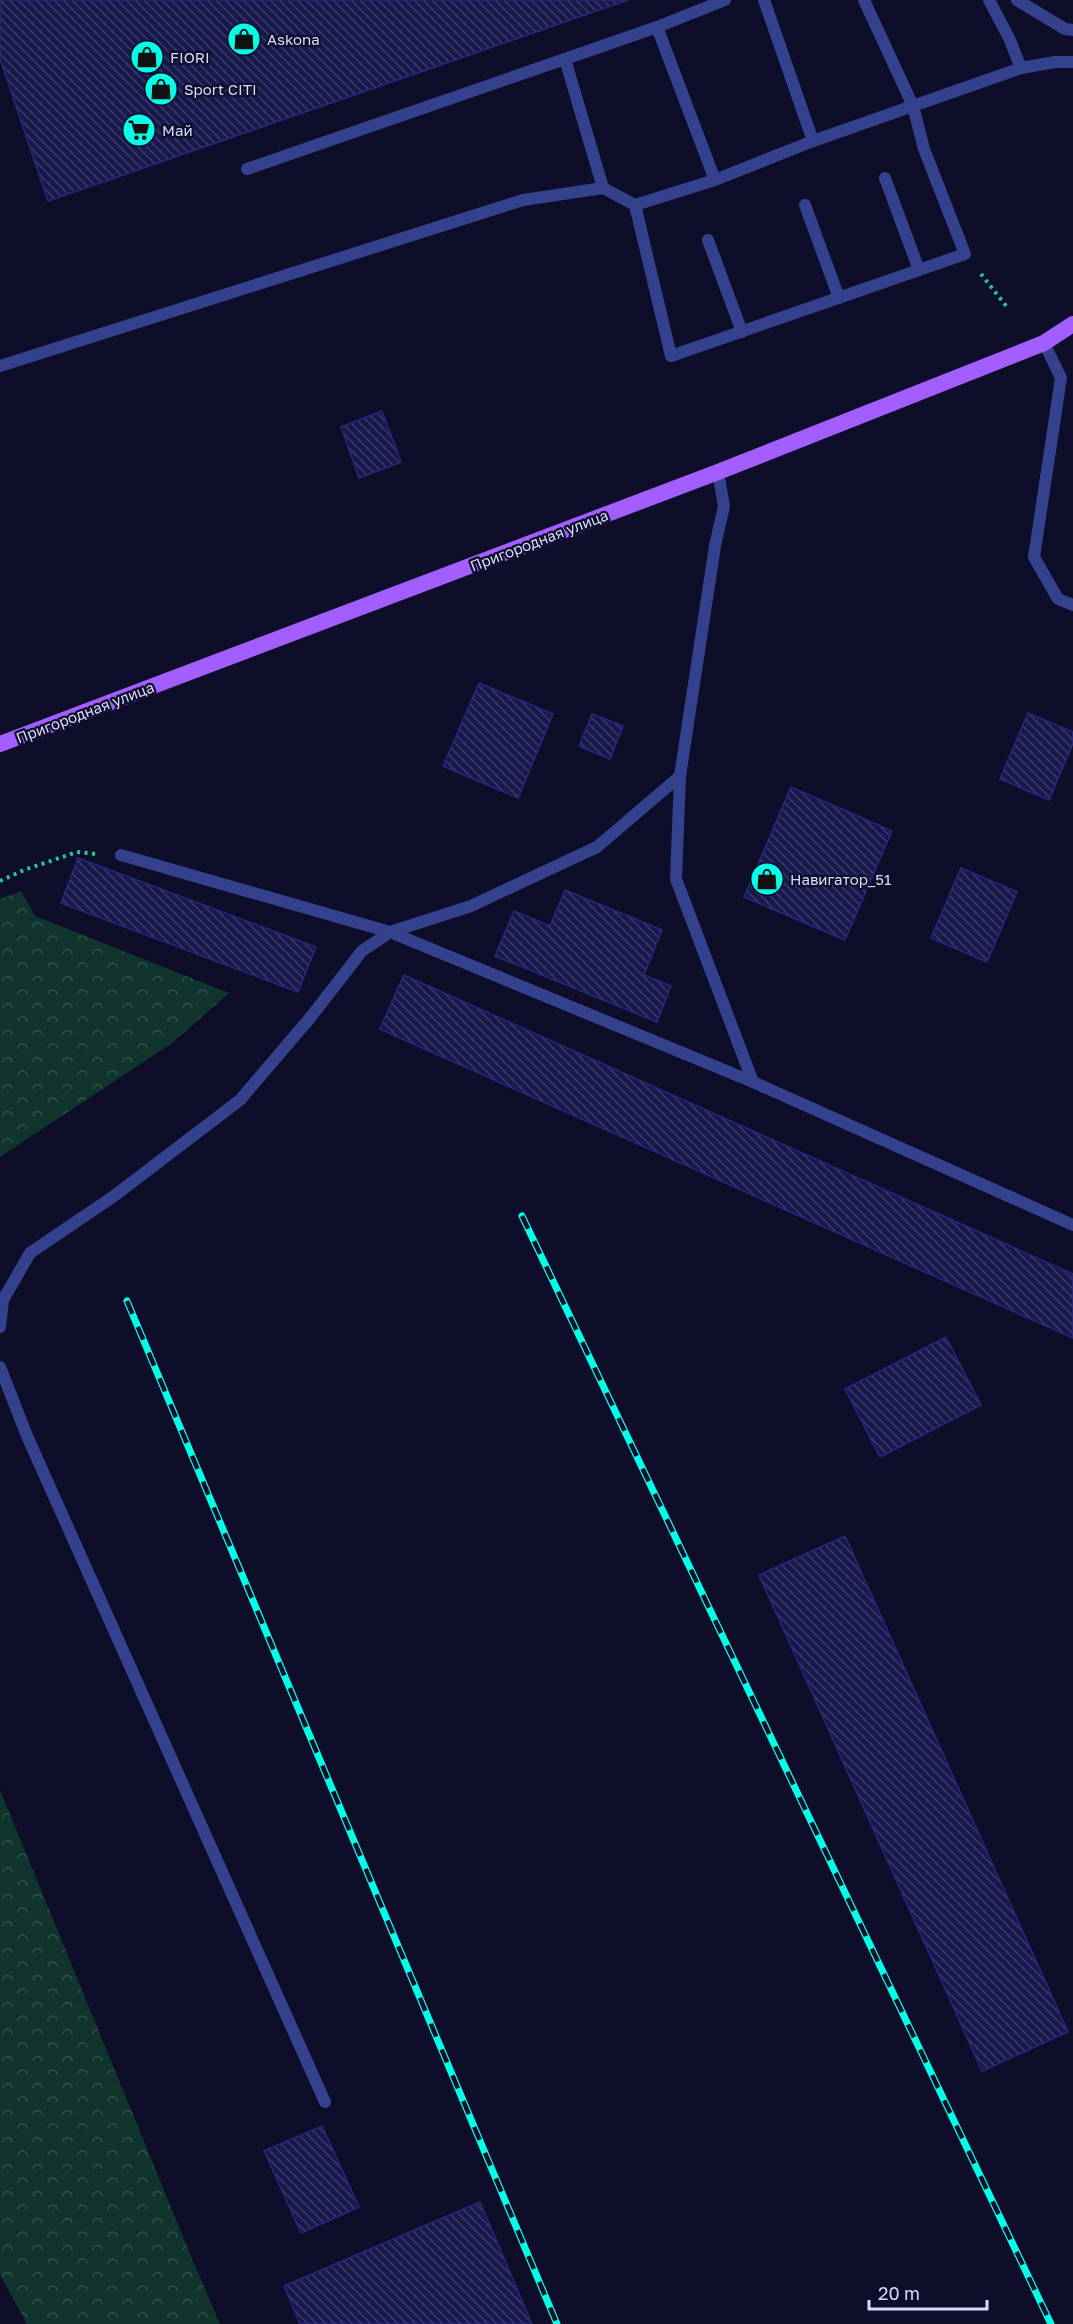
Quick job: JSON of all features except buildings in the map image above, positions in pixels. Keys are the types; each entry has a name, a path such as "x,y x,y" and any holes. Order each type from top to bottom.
{"main road":[{"name":"Пригородная улица","path":"0,744 718,472 1044,343 1073,324"},
{"path":"1044,343 1073,337"}],"lane":[{"path":"247,169 657,27 725,0"},
{"path":"764,0 813,141"},
{"path":"0,366 523,200 603,188 635,206 671,356 965,254 924,149 913,106 864,0"},
{"path":"989,0 1009,38 1020,68"},
{"path":"1017,0 1065,29 1073,30"},
{"path":"657,27 715,180"},
{"path":"566,59 603,188"},
{"path":"635,206 715,180 813,141 1020,68 1055,62 1073,62"},
{"path":"1020,68 1073,68"},
{"path":"885,178 919,270"},
{"path":"805,205 839,298"},
{"path":"708,240 742,332"},
{"path":"1044,343 1061,378 1034,557 1058,599 1073,604"},
{"path":"718,472 724,506 715,546 680,776 676,879 753,1082"},
{"path":"0,1327 3,1300 30,1253 114,1196 240,1101 310,1018 362,951 390,932 471,906 597,847 680,776"},
{"path":"121,855 390,932 753,1082 1073,1226"},
{"path":"0,1367 27,1436 325,2102"}],"path":[{"path":"965,254 1007,307"},
{"path":"0,881 24,870 77,852 121,855"}],"green space":[{"path":"21,891 35,916 229,993 172,1043 0,1157 0,899"},
{"path":"0,1790 220,2324 27,2324 0,2275"}],"railway":[{"path":"522,1216 1051,2324"},
{"path":"127,1301 557,2324"}],"place":[{"name":"Askona","path":"244,39"},
{"name":"FIORI","path":"147,57"},
{"name":"Sport CITI","path":"161,89"},
{"name":"Май","path":"139,130"},
{"name":"Навигатор_51","path":"767,879"}]}
